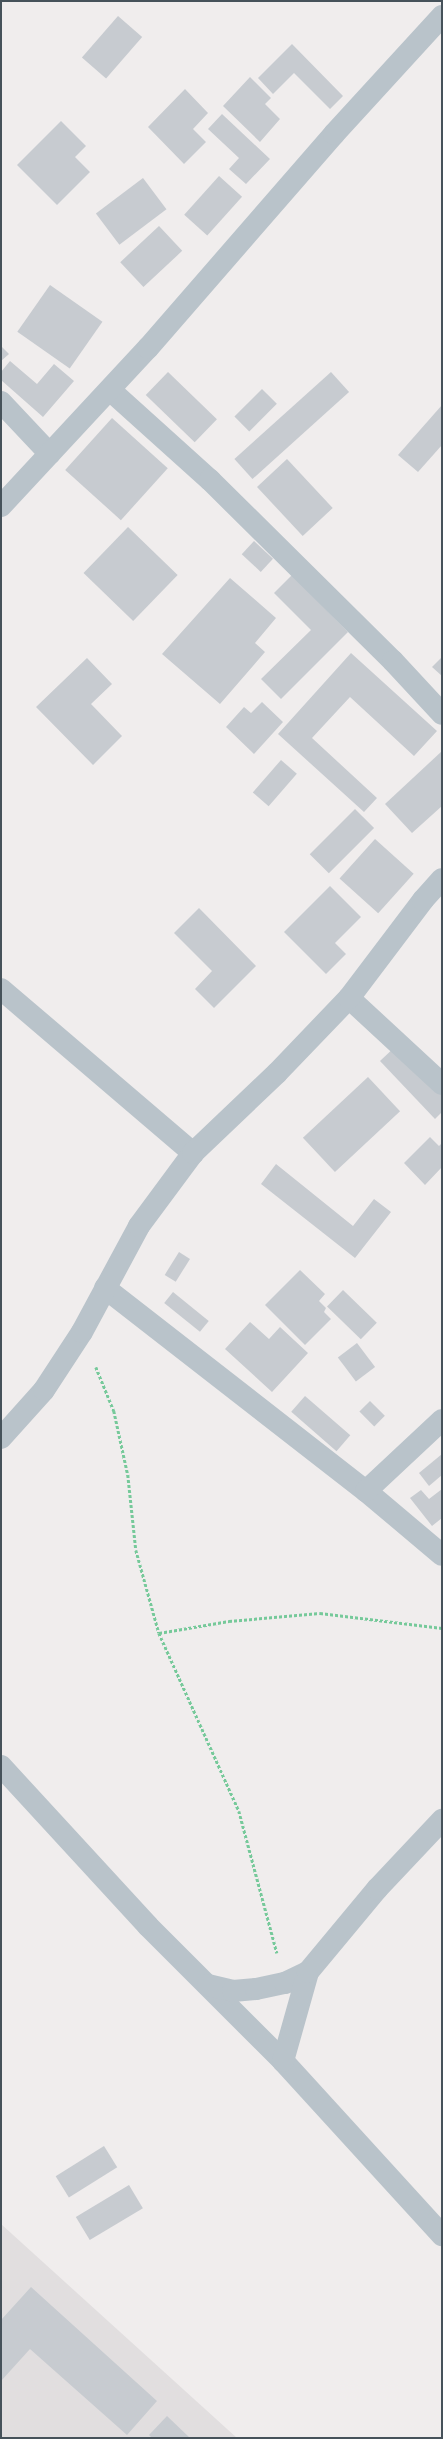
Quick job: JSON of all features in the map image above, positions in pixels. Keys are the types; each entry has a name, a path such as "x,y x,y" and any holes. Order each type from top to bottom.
{"street":[{"path":"1,506 110,390 334,134 442,16"},
{"path":"110,390 210,480 393,661 442,714"},
{"path":"1,402 50,454"},
{"path":"1,1438 44,1390 82,1332 139,1226 193,1153 277,1073 349,998 422,900 442,879"},
{"path":"1,989 193,1153"},
{"path":"349,998 442,1084"},
{"path":"105,1288 366,1491 442,1555"},
{"path":"366,1491 442,1420"},
{"path":"1,1766 148,1926 283,2061 442,2235"},
{"path":"283,2061 308,1972 377,1889 440,1825"},
{"path":"208,1985 233,1991 285,1983 308,1972"}],"path":[{"path":"82,1332 114,1411 128,1476 136,1550 159,1633 239,1811 285,1983"},
{"path":"159,1633 229,1620 320,1613 442,1628"}],"shaded area":[{"path":"1,2224 237,2438 1,2438"}],"building":[{"path":"118,16 142,37 106,79 82,58"},
{"path":"292,44 343,96 330,109 294,73 273,94 258,78"},
{"path":"250,77 271,98 265,104 280,119 260,142 223,106"},
{"path":"185,89 208,113 193,129 206,142 184,164 148,127"},
{"path":"222,114 270,159 246,184 229,169 239,158 208,129"},
{"path":"61,121 86,146 75,157 90,172 57,205 17,165"},
{"path":"219,176 242,197 207,235 184,215"},
{"path":"143,178 166,209 119,245 96,214"},
{"path":"159,226 182,251 143,287 120,262"},
{"path":"50,285 102,322 70,368 17,332"},
{"path":"1,346 9,354 1,361"},
{"path":"10,361 37,384 54,364 74,381 43,417 1,380 1,372"},
{"path":"168,372 217,419 195,442 146,395"},
{"path":"331,372 349,392 252,479 234,459"},
{"path":"262,389 277,404 249,431 234,417"},
{"path":"442,405 442,445 418,472 398,455"},
{"path":"112,418 168,468 121,520 65,470"},
{"path":"287,459 333,508 303,536 257,487"},
{"path":"128,527 178,575 133,621 84,573"},
{"path":"254,541 273,559 261,572 242,554"},
{"path":"292,575 348,632 281,699 261,679 311,630 274,593"},
{"path":"230,578 276,618 255,643 265,652 220,704 162,654"},
{"path":"351,653 437,731 414,756 350,697 312,738 377,798 364,812 278,734"},
{"path":"442,657 442,676 432,667"},
{"path":"87,658 112,684 91,704 122,736 93,765 36,707"},
{"path":"262,702 283,722 254,754 226,727 244,707 251,713"},
{"path":"442,751 442,806 412,833 385,804"},
{"path":"281,760 297,774 269,806 253,792"},
{"path":"355,809 374,828 329,873 310,854"},
{"path":"375,839 414,874 378,913 340,878"},
{"path":"330,886 361,917 335,943 346,954 326,974 284,932"},
{"path":"199,908 256,966 214,1008 195,989 212,971 174,933"},
{"path":"398,1044 442,1090 442,1112 435,1119 380,1061"},
{"path":"368,1077 400,1111 335,1172 303,1138"},
{"path":"430,1137 439,1146 442,1143 442,1167 425,1185 404,1163"},
{"path":"276,1164 353,1226 374,1199 391,1212 355,1258 261,1184"},
{"path":"179,1252 190,1259 176,1282 165,1275"},
{"path":"300,1270 325,1294 319,1301 326,1308 324,1312 331,1319 305,1345 265,1305"},
{"path":"343,1290 377,1323 361,1339 327,1307"},
{"path":"173,1292 209,1321 200,1332 164,1303"},
{"path":"250,1322 269,1339 280,1327 308,1353 272,1392 225,1349"},
{"path":"357,1343 375,1367 356,1381 338,1357"},
{"path":"305,1396 350,1435 337,1451 291,1412"},
{"path":"370,1401 385,1416 374,1426 359,1412"},
{"path":"442,1454 442,1475 429,1486 419,1473"},
{"path":"442,1489 442,1518 432,1526 410,1498 421,1490 429,1499"},
{"path":"104,2146 117,2167 69,2197 56,2176"},
{"path":"129,2185 143,2208 90,2240 76,2217"},
{"path":"31,2287 157,2401 127,2435 30,2349 1,2381 1,2320"},
{"path":"167,2416 190,2438 152,2438 149,2435"}]}
